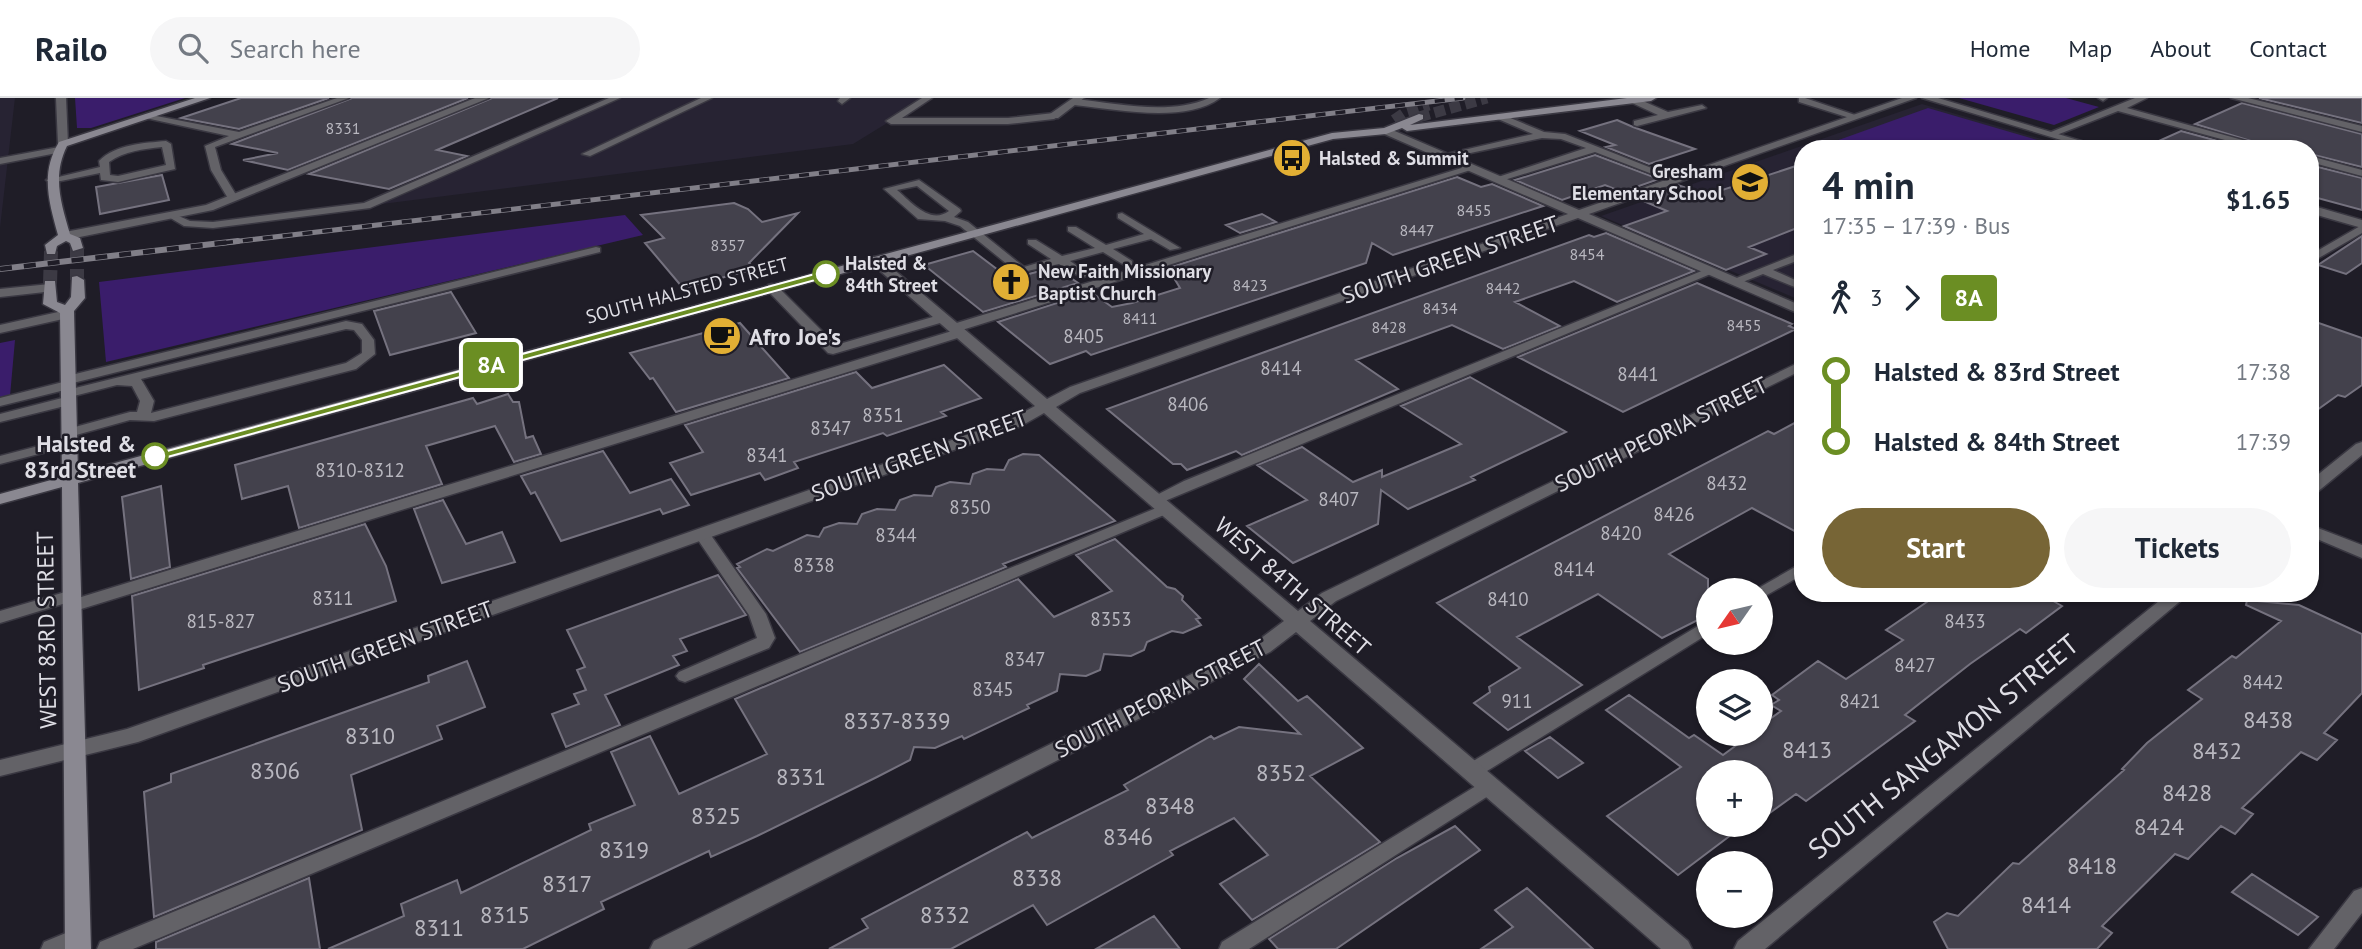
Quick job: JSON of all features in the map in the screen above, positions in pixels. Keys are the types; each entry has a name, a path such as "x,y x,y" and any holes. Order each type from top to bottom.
{"main road":[{"path":"65,236 51,180 53,160 61,147 205,98"},
{"path":"1386,131 1651,98"},
{"name":"SOUTH HALSTED STREET","path":"0,499 1332,136 1386,131 1419,117"},
{"path":"1386,131 1394,120"},
{"path":"65,236 76,241 77,248"},
{"path":"51,251 51,245 65,236"},
{"name":"WEST 83RD STREET","path":"78,280 78,298 67,312 78,944"},
{"path":"50,286 50,304 67,312"}],"street":[{"path":"61,98 61,147"},
{"path":"65,236 209,208 484,98"},
{"name":"SOUTH GREEN STREET","path":"0,768 130,736 1015,423 1075,390 1911,98"},
{"path":"1927,98 2072,140"},
{"path":"2237,98 2362,129"},
{"path":"1054,116 1076,100"},
{"path":"1386,131 1794,307"},
{"path":"2319,212 2362,226"},
{"name":"WEST 84TH STREET","path":"875,260 1679,949"},
{"path":"0,329 67,312"},
{"name":"SOUTH PEORIA STREET","path":"663,949 1263,647 1329,597 1794,369"},
{"path":"2319,482 2362,447"},
{"path":"2319,534 2362,552"},
{"name":"SOUTH SANGAMON STREET","path":"1746,949 2170,602"}],"lane":[{"path":"233,198 216,170 210,146 345,98"},
{"path":"172,216 188,224 214,225 366,206 616,98"},
{"path":"587,154 709,98"},
{"path":"928,98 891,121 1007,121 1054,116"},
{"path":"1076,100 1174,108 1201,106 1216,98"},
{"path":"2051,134 2143,98"},
{"path":"1633,100 1667,115"},
{"path":"1802,100 1856,117"},
{"path":"1637,123 1702,108"},
{"path":"2118,108 2237,140"},
{"path":"146,117 240,136"},
{"path":"1501,117 1542,135"},
{"path":"1446,157 1542,135 1562,136 1677,180"},
{"path":"156,143 166,144 171,167 118,179 106,178 105,169 104,160 109,157 156,143"},
{"path":"0,162 61,147"},
{"path":"1497,179 1594,149"},
{"path":"2319,161 2362,173"},
{"path":"0,617 72,600 1472,168"},
{"path":"51,180 105,169"},
{"path":"946,218 956,211 919,183 889,189 922,217 946,218 964,224 1022,271 1153,235"},
{"path":"1122,216 1174,247"},
{"path":"2319,254 2362,226"},
{"path":"1072,229 1129,263"},
{"path":"1032,242 1082,274"},
{"path":"0,418 68,390 596,250"},
{"path":"1735,281 1794,258"},
{"path":"1763,270 1794,284"},
{"path":"108,949 1161,505 1188,484 1709,271"},
{"path":"0,293 50,286"},
{"path":"772,288 833,350 953,326"},
{"path":"0,402 117,381 346,326 358,327 368,340 369,354 351,366 154,417 130,416 0,460"},
{"path":"117,381 137,382 147,401 143,416"},
{"path":"685,676 763,643 766,638 757,614 702,534"},
{"path":"1773,586 1794,573"},
{"path":"1472,771 1696,633"},
{"path":"1230,949 1489,786"},
{"path":"2320,949 2362,897"},
{"path":"52,949 78,944"}],"shaded area":[{"path":"0,98 15,98 0,228"},
{"path":"75,98 185,98 91,128 77,128"},
{"path":"616,98 928,98 853,144 366,206"},
{"path":"1959,98 2066,98 2099,107 2054,125"},
{"name":"Gresham Elementary School","path":"1922,104 2044,140 1819,140"},
{"path":"1928,108 2037,140 1839,140"},
{"name":"Gresham Elementary School","path":"1794,149 1794,298 1601,216"},
{"path":"625,215 643,235 106,362 99,282"},
{"path":"15,340 10,396 0,398 0,343"}],"building":[{"path":"241,98 329,98 239,129 181,118"},
{"path":"352,98 468,98 288,170 243,160 278,153 232,144"},
{"path":"492,98 558,98 437,150 467,156 389,189 309,174"},
{"path":"2259,98 2362,98 2362,123"},
{"path":"2242,103 2362,134 2362,167 2319,156 2319,140 2247,140 2195,124"},
{"path":"1617,120 1695,149 1649,164 1606,147 1615,145 1580,131"},
{"path":"2181,131 2214,140 2161,140"},
{"path":"1595,155 1659,179 1622,192 1605,185 1562,200 1515,180"},
{"path":"1794,167 1794,229 1749,247 1766,254 1726,270 1624,226 1667,211 1639,199 1678,185 1707,195"},
{"path":"2319,167 2362,178 2362,210 2319,198"},
{"path":"162,175 169,200 100,214 96,187"},
{"path":"1457,177 1481,187 1492,184 1543,206 1393,255 1372,243 1366,263 1091,355 1086,351 1050,364 998,322 1091,292 1112,307 1180,288 1168,268"},
{"path":"734,203 748,209 762,222 798,213 749,263 755,269 683,288 645,243 664,238 641,215"},
{"path":"1262,214 1276,222 1240,233 1226,225"},
{"path":"1606,233 1694,271 1617,302 1574,281 1515,302 1560,326 1503,349 1452,325 1356,360 1398,389 1242,455 1236,451 1187,470 1181,464 1173,464 1107,409 1589,235 1594,237"},
{"path":"2362,236 2362,263 2346,274 2319,264"},
{"name":"New Faith Missionary Baptist Church","path":"973,251 1010,279 1055,267 1078,283 983,312 924,265"},
{"path":"1697,283 1792,324 1789,326 1794,328 1623,412 1518,357"},
{"path":"451,292 476,333 390,355 374,311"},
{"path":"740,323 789,378 676,412 653,378 650,379 630,353"},
{"path":"2319,323 2362,338 2362,385 2345,397 2338,395 2319,409"},
{"path":"944,365 981,398 941,412 946,416 794,462 798,468 765,480 760,473 691,495 670,463 703,452 685,425 856,372 872,388"},
{"path":"1470,377 1566,432 1471,477 1475,480 1408,509 1381,490 1378,524 1293,563 1247,526 1307,500 1257,465 1302,447 1353,482 1382,470 1382,477 1461,444 1401,406"},
{"path":"508,394 513,402 519,402 526,438 533,436 541,454 514,462 495,426 426,446 442,484 299,528 288,486 242,499 235,465 473,398 477,404"},
{"path":"1794,423 1794,531 1752,508 1669,554 1706,578 1696,578 1696,621 1662,638 1598,594 1517,637 1582,685 1508,730 1474,703 1490,692 1489,687 1520,668 1437,603 1768,431 1774,434"},
{"path":"603,451 630,493 671,479 689,505 663,514 660,509 561,541 535,492 531,494 521,476"},
{"path":"1023,454 1039,455 1115,521 1003,564 1006,567 800,652 737,568 740,567 737,564 767,549 773,551 807,535 819,537 824,528 839,523 857,524 862,514 877,509 895,510 900,500 914,495 932,496 936,487 950,482 970,484 973,474 987,469 1004,470 1009,460"},
{"path":"161,486 170,567 131,579 122,497"},
{"path":"443,500 466,544 502,532 515,562 442,583 414,509"},
{"path":"365,524 386,566 396,601 203,665 204,668 139,690 132,596"},
{"path":"1115,539 1167,587 1175,589 1183,596 1182,600 1200,618 1196,619 1201,625 1183,633 1172,631 1147,642 1144,650 1131,656 1104,654 1100,670 1086,676 1060,674 1057,691 1027,705 1029,708 964,739 962,736 935,748 914,747 910,760 757,836 711,857 709,851 601,902 604,909 523,949 328,949 404,916 401,904 457,880 461,893 591,830 589,824 635,805 611,752 650,736 679,794 767,754 735,699 1018,579 1054,617 1112,591 1076,555"},
{"path":"718,575 746,615 680,639 687,651 673,656 679,665 605,695 620,725 566,747 552,714 579,704 574,694 586,690 577,670 585,667 567,630"},
{"path":"1927,602 2055,602 2062,606 2026,633 2020,629 1970,664 1905,715 1915,721 1806,801 1796,794 1773,811 1773,760 1696,760 1696,837 1728,837 1710,851 1696,851 1696,861 1678,875 1607,816 1681,767 1606,710 1629,695 1689,738 1696,736 1696,746 1710,746 1723,755 1735,746 1773,746 1773,717 1781,711 1773,706 1779,700 1773,694 1818,661 1846,679 1903,640 1886,630"},
{"path":"2247,602 2268,602 2299,605 2362,634 2362,693 2324,733 2337,740 2317,760 2301,752 2242,808 2253,814 2235,834 2221,826 2188,859 2175,854 2102,926 2112,933 2097,949 1948,949 1934,922 1947,913 1958,916 2013,863 2019,864 2124,770 2122,769 2147,743 2202,699 2188,690 2232,656 2236,658 2281,621 2246,605"},
{"path":"467,661 485,707 437,726 442,739 351,775 362,830 154,917 144,792 171,782 171,774 429,682 428,676"},
{"path":"1259,664 1298,701 1307,696 1363,748 1310,776 1380,842 1252,920 1220,884 1268,855 1234,818 1170,851 1173,855 1047,925 1033,905 951,949 829,949 868,928 862,919 1027,832 1032,838 1128,790 1124,785 1211,736 1214,739 1239,727 1300,734 1244,679"},
{"path":"1550,737 1583,763 1558,778 1525,751"},
{"path":"1455,826 1480,850 1336,949 1278,949 1269,939 1397,858"},
{"path":"2252,874 2318,917 2298,935 2232,892"},
{"path":"309,878 320,949 156,949 156,942"},
{"path":"1527,888 1593,949 1481,949 1513,927 1495,910"},
{"path":"1154,916 1180,949 1096,949"}],"tunnel":[{"path":"1419,117 1487,98"},
{"path":"1394,120 1406,112 1429,105"},
{"path":"77,248 77,280"},
{"path":"50,284 51,251"}],"railway":[{"path":"223,243 1463,98"},
{"path":"0,269 238,241"}],"bus line":[{"name":"8A","path":"155,456 826,274"}],"place":[{"name":"Halsted & Summit","path":"1292,158"},
{"name":"Gresham Elementary School","path":"1750,182"},
{"name":"Halsted & 84th Street","path":"826,274"},
{"name":"New Faith Missionary Baptist Church","path":"1011,282"},
{"name":"Afro Joe's","path":"722,336"},
{"name":"Halsted & 83rd Street","path":"155,456"}]}
